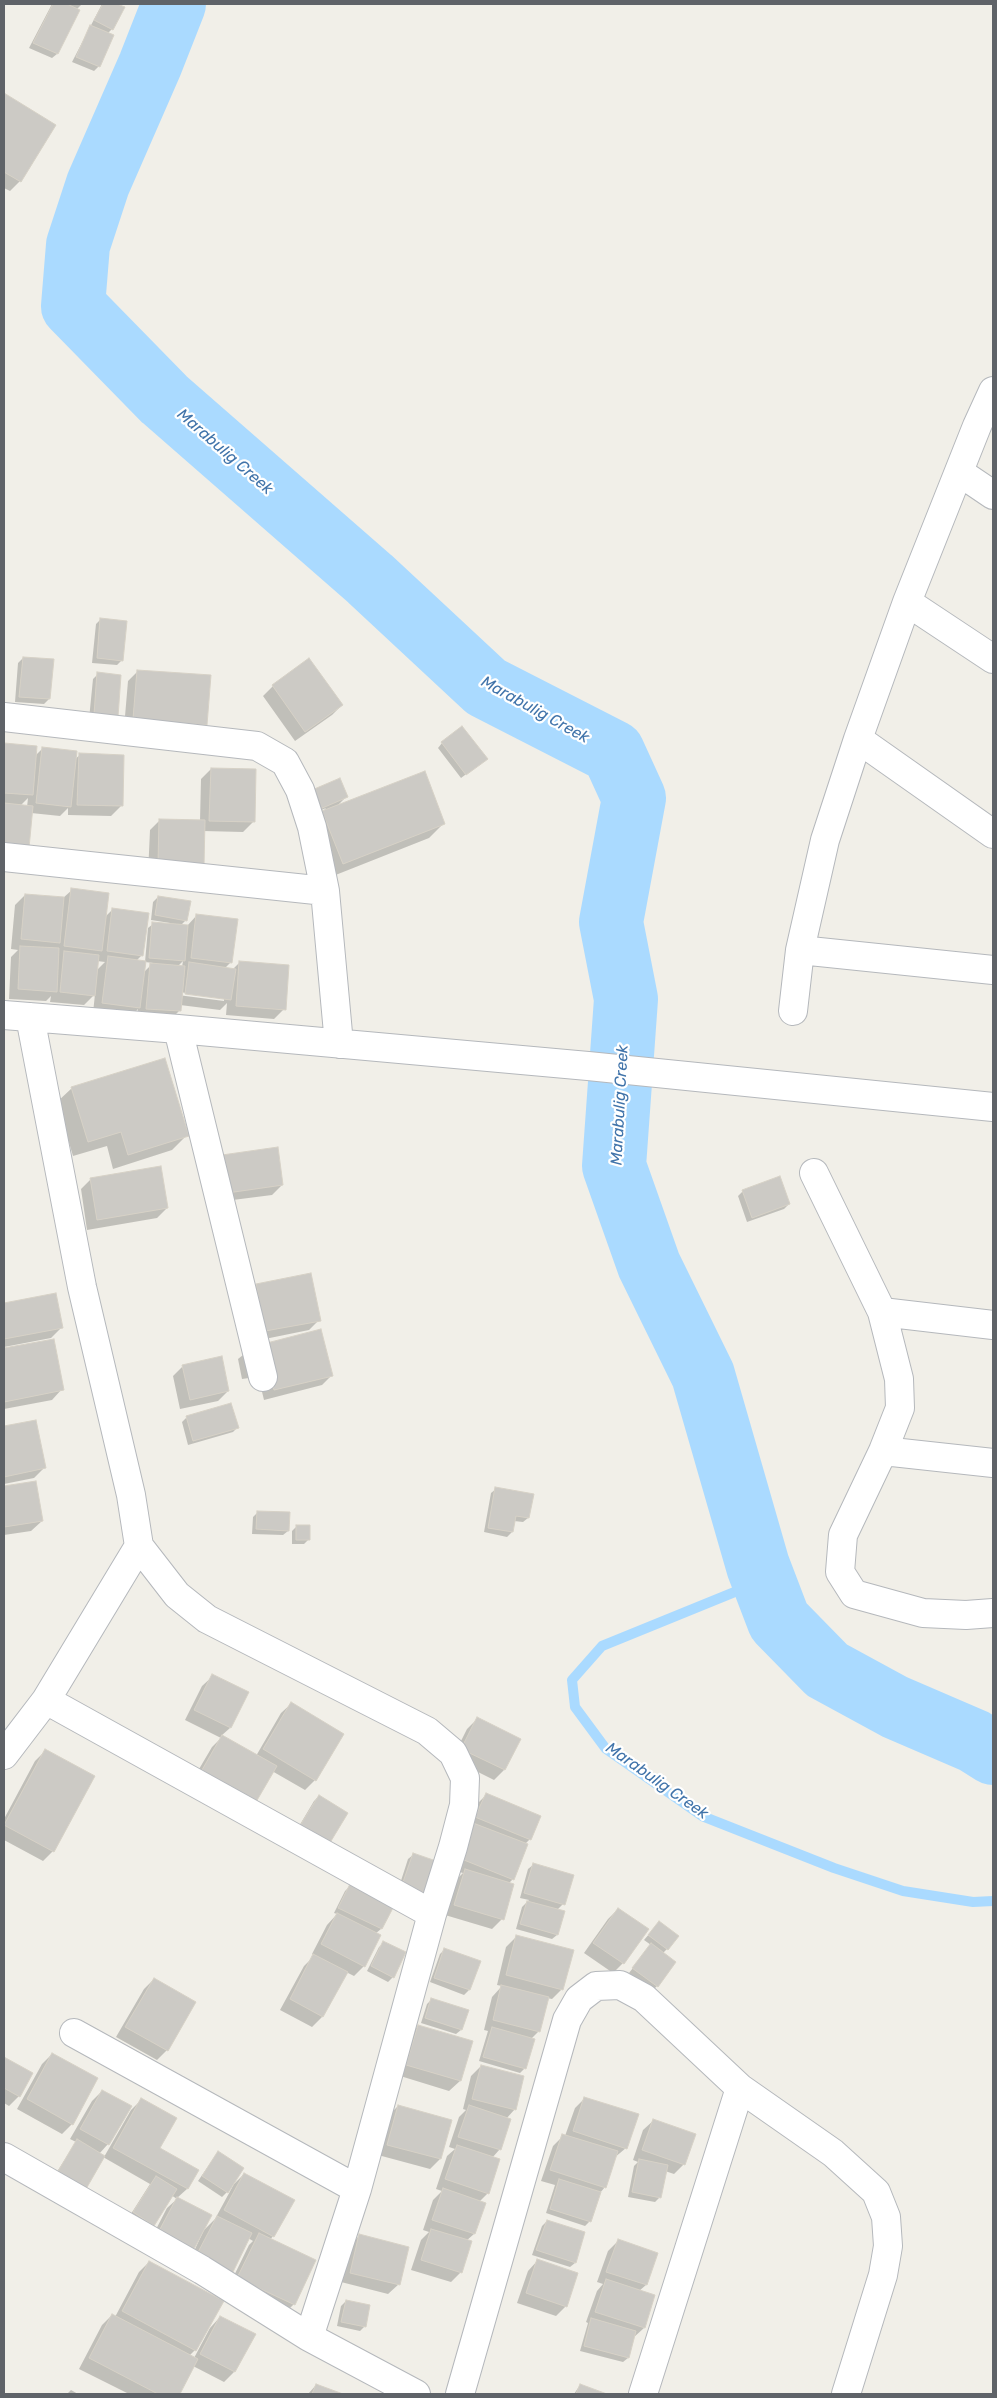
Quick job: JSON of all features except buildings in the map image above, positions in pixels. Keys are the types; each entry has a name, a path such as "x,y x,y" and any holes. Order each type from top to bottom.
{"street":[{"path":"793,1012 800,950 825,840 858,739 907,602 993,390"},
{"path":"959,472 993,495"},
{"path":"907,602 993,659"},
{"path":"4,717 258,746 285,762 300,790 312,827 325,891 339,1044"},
{"path":"858,739 993,834"},
{"path":"4,857 325,891"},
{"path":"800,950 993,970"},
{"path":"309,2337 357,2189 432,1914 464,1805 465,1778 453,1753 427,1731 207,1619 177,1594 140,1546 131,1495 17,1016 178,1028 644,1071 993,1107"},
{"path":"178,1028 262,1377"},
{"path":"814,1173 882,1312 899,1379 900,1408 883,1451 844,1535 840,1572 854,1594 923,1613 966,1615 993,1613"},
{"path":"882,1312 993,1325"},
{"path":"883,1451 993,1463"},
{"path":"4,1755 46,1700 140,1546"},
{"path":"46,1700 432,1914"},
{"path":"460,2394 567,2020 579,1999 596,1986 620,1985 644,1998 740,2088 833,2154 876,2192 886,2217 888,2246 883,2276 846,2394"},
{"path":"74,2033 357,2189"},
{"path":"643,2394 740,2088"},
{"path":"4,2157 202,2270 309,2337 416,2394"}],"waterway":[{"name":"Marabulig Creek","path":"174,4 150,65 98,184 78,245 73,306 164,399 370,579 486,687 613,752 634,798 611,922 626,999 614,1166 649,1265 703,1375 758,1566 779,1621 827,1670 895,1707 974,1741 993,1753"},
{"name":"Marabulig Creek","path":"758,1566 742,1589 602,1646 572,1680 575,1707 606,1749 702,1816 834,1868 903,1891 973,1902 993,1901"}]}
